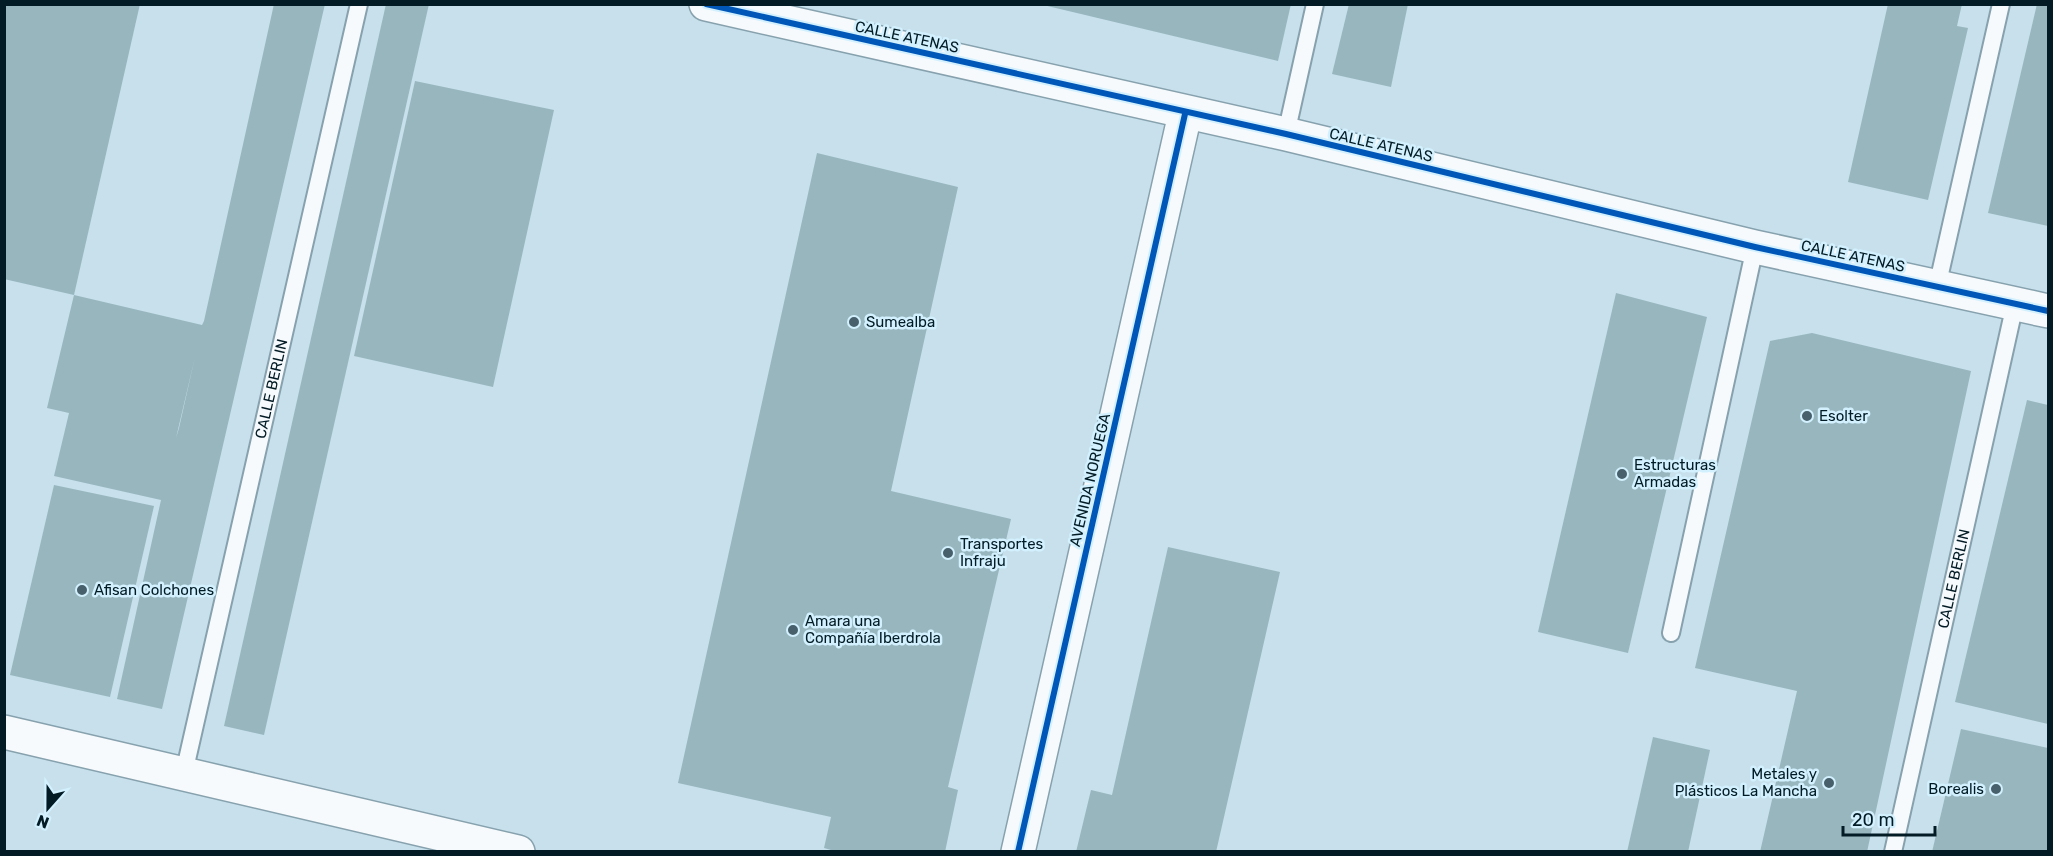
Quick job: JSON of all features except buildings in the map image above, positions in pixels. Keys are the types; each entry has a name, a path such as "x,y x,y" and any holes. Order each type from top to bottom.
{"street":[{"name":"CALLE ATENAS","path":"706,4 1060,83 1185,114 1286,134 1755,247 2049,311"},
{"name":"AVENIDA NORUEGA","path":"1018,852 1185,114"},
{"path":"4,732 518,852"}],"lane":[{"name":"CALLE BERLIN","path":"184,773 359,4"},
{"path":"1286,134 1315,4"},
{"path":"1937,287 2001,4"},
{"path":"1671,633 1755,247"},
{"name":"CALLE BERLIN","path":"1893,852 2014,304"}],"cycle path":[{"path":"706,4 1286,134 1755,247 2048,311"},
{"path":"1018,852 1185,114"}],"place":[{"name":"Sumealba","path":"854,322"},
{"name":"Esolter","path":"1807,416"},
{"name":"Estructuras Armadas","path":"1622,474"},
{"name":"Transportes Infraju","path":"948,553"},
{"name":"Afisan Colchones","path":"82,590"},
{"name":"Amara una Compañía Iberdrola","path":"793,630"},
{"name":"Metales y Plásticos La Mancha","path":"1829,783"},
{"name":"Borealis","path":"1996,789"}]}
